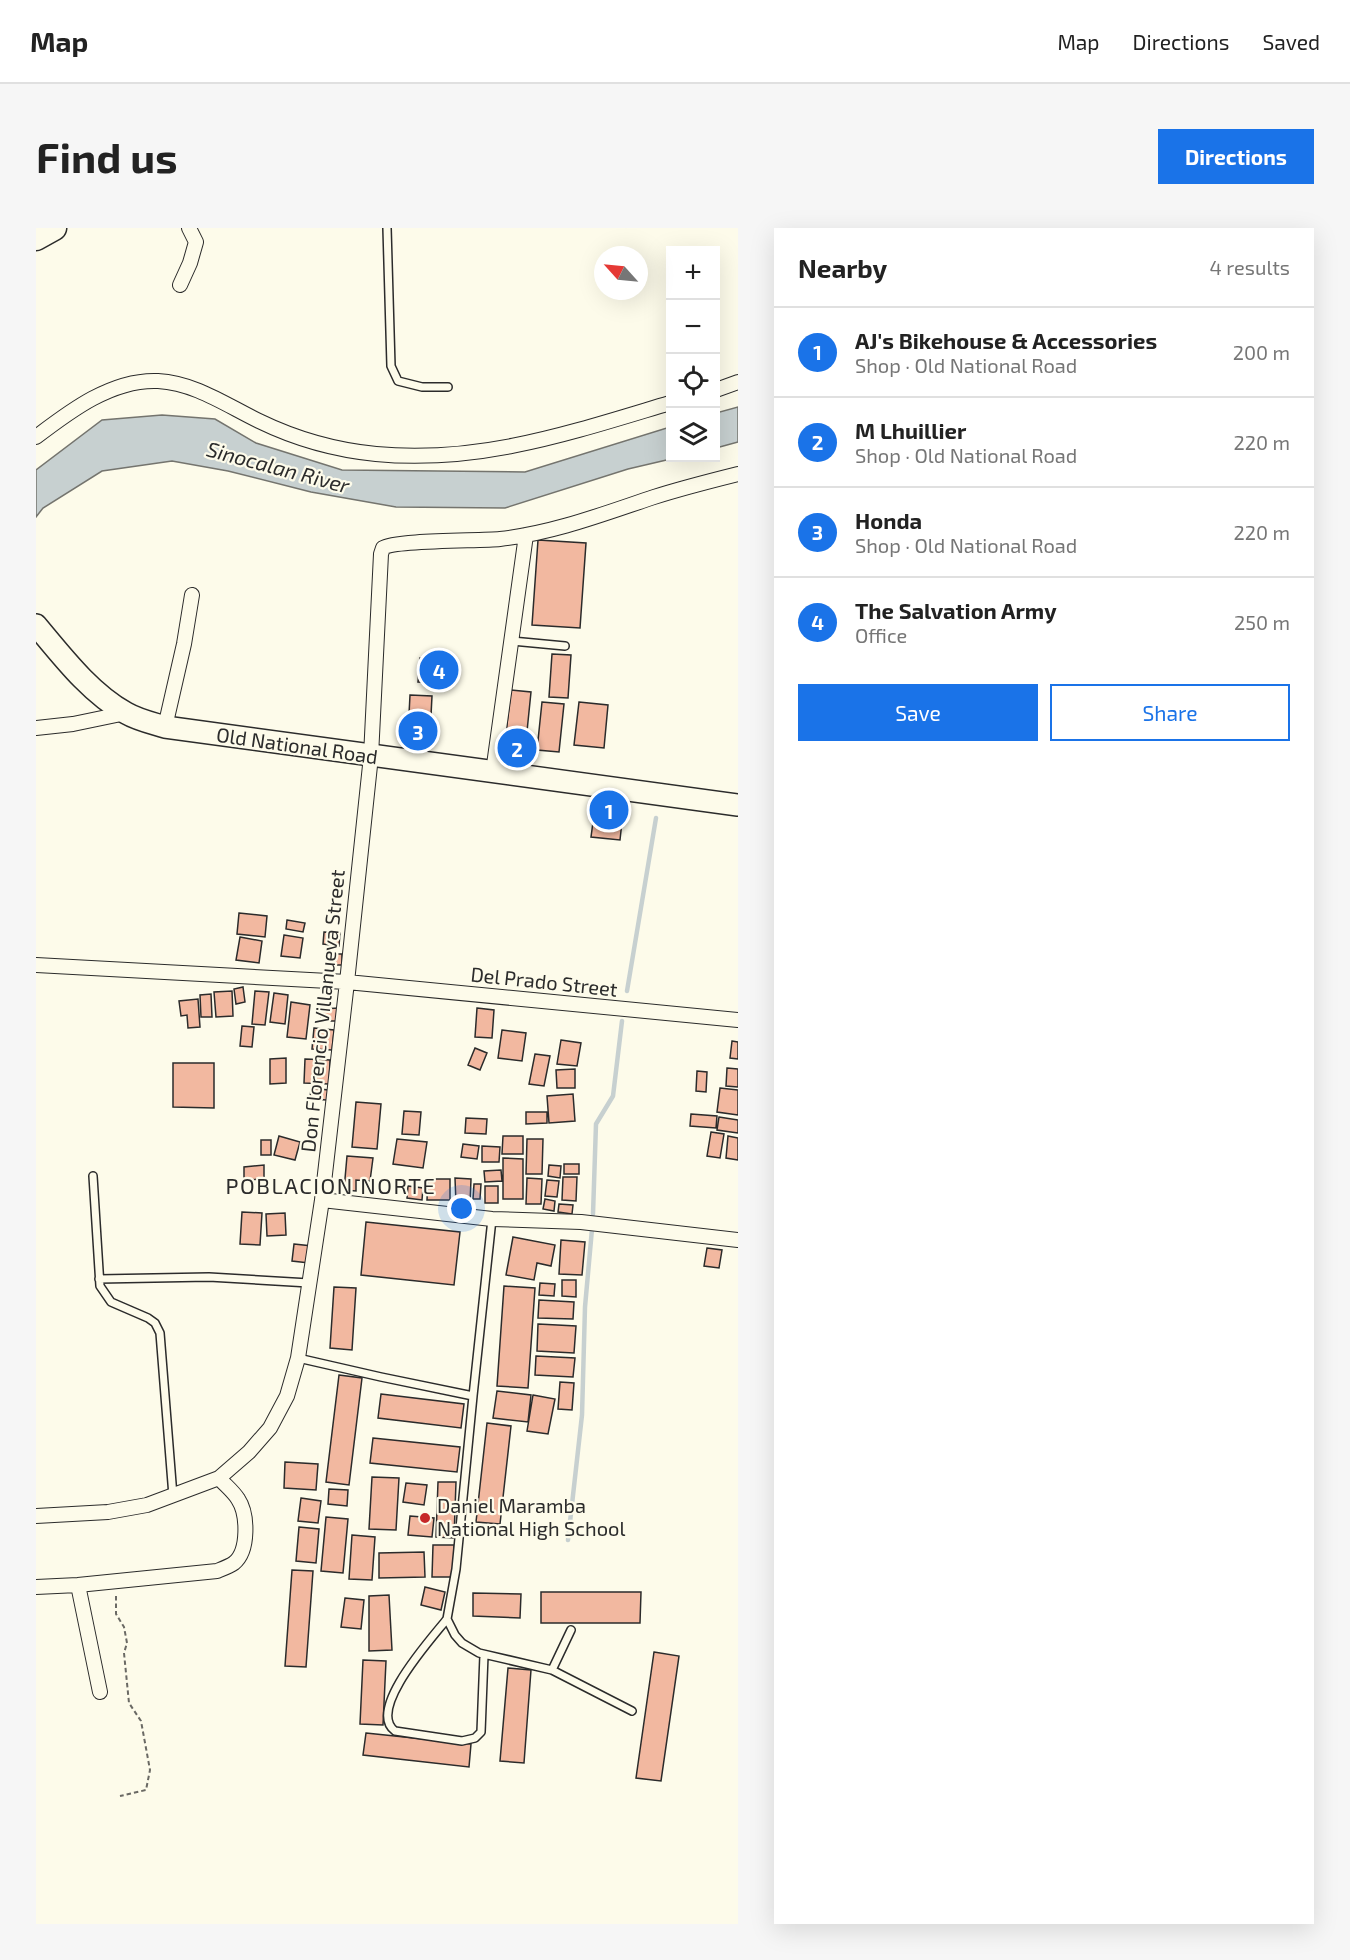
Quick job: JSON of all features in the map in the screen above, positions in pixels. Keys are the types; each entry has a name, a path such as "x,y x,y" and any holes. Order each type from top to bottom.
{"highway":[{"path":"36,238 54,228"}],"main road":[{"name":"Old National Road","path":"36,625 69,664 106,700 126,713 165,727 738,805"}],"street":[{"path":"180,285 196,242 189,228"},
{"path":"36,437 79,406 105,392 156,381 181,384 293,436 333,448 377,454 435,456 490,451 534,443 666,404"},
{"path":"720,389 738,382"},
{"path":"493,772 526,535 596,518 656,496 738,474"},
{"name":"Don Florencio Villanueva Street","path":"36,1516 108,1512 147,1505 219,1478 249,1452 270,1428 287,1396 298,1358 322,1200 347,982 371,756 383,548 395,544 469,542 526,535"},
{"path":"165,727 184,644 192,595"},
{"path":"36,728 73,724 126,713"},
{"name":"Del Prado Street","path":"36,965 347,982 738,1020"},
{"path":"322,1200 492,1219 581,1222 738,1240"},
{"path":"36,1587 217,1571 234,1563 242,1552 245,1542 243,1511 239,1501 219,1478"},
{"path":"78,1585 100,1692"}],"lane":[{"path":"387,228 391,366 398,381 422,387 448,387"},
{"path":"512,641 565,646"},
{"path":"93,1176 100,1286 111,1302 148,1318 155,1323 160,1333 173,1496"},
{"path":"484,1655 481,1732 475,1738 462,1741 395,1731 389,1727 387,1718 390,1701 397,1685 447,1619 456,1569 492,1219"},
{"path":"99,1279 209,1277 309,1283"},
{"path":"298,1358 473,1396"},
{"path":"447,1619 462,1643 484,1655 552,1670 632,1711"},
{"path":"552,1670 571,1630"}],"path":[{"path":"116,1581 116,1614 124,1627 127,1643 124,1653 129,1703 141,1720 150,1770 146,1790 120,1796"}],"water":[{"path":"738,407 738,442 720,447 720,412"},
{"name":"Sinocalan River","path":"162,415 215,419 256,443 342,470 525,472 666,428 666,460 628,469 505,508 396,507 311,492 228,471 172,461 102,471 43,508 36,517 36,470 102,420"}],"building":[{"path":"538,540 586,543 580,628 532,625"},
{"path":"552,654 571,655 568,698 549,697"},
{"path":"420,658 455,659 454,683 418,682"},
{"path":"511,690 531,692 525,751 504,749"},
{"path":"410,695 432,696 430,735 408,734"},
{"path":"542,702 564,704 559,752 537,750"},
{"path":"579,702 608,705 604,748 574,745"},
{"path":"596,800 624,803 620,840 591,837"},
{"path":"239,913 267,916 265,937 237,934"},
{"path":"287,920 305,923 303,932 286,929"},
{"path":"324,932 340,933 339,946 323,944"},
{"path":"284,935 303,938 300,958 281,956"},
{"path":"240,937 262,941 259,963 236,960"},
{"path":"329,954 342,954 342,965 328,965"},
{"path":"243,987 245,1002 236,1004 234,989"},
{"path":"232,991 233,1016 216,1017 214,992"},
{"path":"255,991 269,992 265,1025 252,1024"},
{"path":"274,993 288,995 285,1024 270,1022"},
{"path":"211,994 212,1017 201,1017 200,995"},
{"path":"198,999 200,1027 188,1028 187,1015 181,1016 179,1001"},
{"path":"291,1002 310,1005 306,1039 287,1037"},
{"path":"339,1008 339,1021 321,1021 321,1009"},
{"path":"477,1008 494,1010 492,1038 475,1037"},
{"path":"242,1026 254,1027 252,1047 240,1046"},
{"path":"314,1028 334,1030 332,1050 312,1049"},
{"path":"502,1030 526,1033 522,1061 498,1058"},
{"path":"561,1040 581,1043 577,1066 557,1064"},
{"path":"732,1041 738,1042 738,1059 730,1058"},
{"path":"475,1048 487,1053 480,1070 468,1065"},
{"path":"535,1054 550,1056 544,1086 529,1084"},
{"path":"286,1058 286,1083 270,1084 270,1059"},
{"path":"305,1059 330,1060 329,1084 304,1083"},
{"path":"173,1063 214,1063 214,1108 173,1107"},
{"path":"727,1068 738,1069 738,1087 726,1086"},
{"path":"575,1069 575,1088 557,1088 556,1070"},
{"path":"697,1071 707,1072 706,1092 696,1091"},
{"path":"311,1088 328,1090 327,1100 310,1099"},
{"path":"720,1088 738,1090 738,1115 717,1112"},
{"path":"573,1094 575,1121 549,1123 547,1096"},
{"path":"356,1102 381,1104 377,1149 352,1147"},
{"path":"404,1111 421,1112 419,1135 402,1134"},
{"path":"526,1112 547,1112 547,1123 526,1124"},
{"path":"691,1114 717,1116 716,1128 690,1126"},
{"path":"719,1117 738,1120 738,1133 717,1130"},
{"path":"466,1118 487,1119 486,1134 465,1133"},
{"path":"711,1132 724,1134 720,1158 707,1156"},
{"path":"279,1136 300,1142 295,1160 274,1155"},
{"path":"503,1136 523,1136 523,1154 502,1154"},
{"path":"728,1136 738,1138 738,1160 726,1158"},
{"path":"397,1139 427,1142 423,1168 393,1164"},
{"path":"527,1139 543,1139 542,1174 526,1174"},
{"path":"261,1140 271,1140 271,1155 261,1155"},
{"path":"463,1144 479,1146 477,1159 461,1157"},
{"path":"482,1146 500,1147 499,1162 482,1162"},
{"path":"347,1156 373,1158 370,1181 356,1180 356,1191 344,1190"},
{"path":"503,1158 523,1159 523,1199 503,1199"},
{"path":"564,1164 579,1164 579,1174 564,1174"},
{"path":"264,1165 264,1179 244,1180 244,1167"},
{"path":"549,1165 561,1166 560,1178 548,1176"},
{"path":"501,1170 502,1181 485,1182 484,1171"},
{"path":"563,1177 577,1177 576,1201 562,1200"},
{"path":"455,1178 471,1179 470,1204 456,1204"},
{"path":"527,1178 542,1179 541,1204 526,1204"},
{"path":"428,1179 450,1179 450,1200 427,1200"},
{"path":"547,1180 559,1181 557,1197 545,1196"},
{"path":"474,1184 481,1184 480,1199 473,1199"},
{"path":"408,1186 423,1188 422,1200 407,1198"},
{"path":"485,1186 498,1186 498,1203 485,1203"},
{"path":"545,1199 555,1201 554,1211 543,1209"},
{"path":"559,1204 573,1205 572,1214 558,1212"},
{"path":"242,1212 262,1213 260,1245 240,1244"},
{"path":"285,1213 286,1235 267,1236 266,1214"},
{"path":"366,1222 460,1232 454,1285 361,1275"},
{"path":"513,1237 555,1245 551,1266 537,1263 534,1280 506,1275"},
{"path":"561,1240 585,1242 582,1275 559,1274"},
{"path":"294,1244 312,1246 309,1263 292,1261"},
{"path":"707,1248 722,1250 719,1268 704,1266"},
{"path":"562,1280 576,1280 576,1297 562,1296"},
{"path":"540,1283 555,1284 554,1296 539,1295"},
{"path":"504,1286 535,1288 528,1388 497,1386"},
{"path":"334,1287 356,1288 352,1350 330,1348"},
{"path":"539,1300 574,1302 573,1319 538,1318"},
{"path":"538,1324 576,1326 574,1353 537,1351"},
{"path":"536,1356 575,1358 573,1377 535,1375"},
{"path":"339,1375 362,1378 349,1485 326,1482"},
{"path":"560,1382 574,1383 572,1410 558,1409"},
{"path":"497,1391 531,1395 528,1422 493,1418"},
{"path":"381,1394 464,1404 461,1428 378,1418"},
{"path":"533,1395 555,1399 548,1434 527,1431"},
{"path":"487,1423 511,1426 500,1524 476,1522"},
{"path":"373,1438 460,1447 457,1472 370,1463"},
{"path":"285,1462 318,1464 316,1490 284,1488"},
{"path":"372,1477 399,1478 396,1530 369,1529"},
{"path":"438,1482 456,1482 454,1538 436,1537"},
{"path":"406,1483 427,1485 424,1505 403,1502"},
{"path":"329,1489 348,1490 347,1506 328,1504"},
{"path":"301,1498 321,1501 318,1523 298,1521"},
{"path":"410,1516 434,1518 432,1537 408,1535"},
{"path":"326,1517 348,1519 343,1573 321,1571"},
{"path":"299,1527 319,1529 316,1563 296,1561"},
{"path":"352,1535 375,1537 372,1580 349,1579"},
{"path":"433,1545 454,1545 454,1577 432,1577"},
{"path":"424,1552 425,1577 379,1578 379,1553"},
{"path":"292,1570 313,1571 306,1667 285,1666"},
{"path":"425,1587 445,1592 441,1610 421,1605"},
{"path":"541,1592 641,1592 640,1623 541,1623"},
{"path":"473,1593 521,1594 520,1618 473,1616"},
{"path":"389,1595 392,1650 369,1651 369,1596"},
{"path":"345,1598 364,1600 361,1629 341,1627"},
{"path":"654,1652 679,1656 661,1781 636,1778"},
{"path":"363,1660 386,1661 383,1725 360,1724"},
{"path":"508,1668 531,1670 524,1763 500,1761"},
{"path":"366,1733 471,1744 469,1767 363,1755"}],"waterway":[{"path":"627,991 656,818"},
{"path":"593,1214 596,1124 613,1096 622,1021"},
{"path":"568,1540 582,1415 585,1307 592,1229"}],"place":[{"name":"The Salvation Army","path":"439,670"},
{"name":"Honda","path":"418,731"},
{"name":"M Lhuillier","path":"517,748"},
{"name":"AJ's Bikehouse & Accessories","path":"609,810"},
{"name":"Daniel Maramba National High School","path":"425,1518"}],"district":[{"name":"POBLACION NORTE","path":"331,1186"}]}
